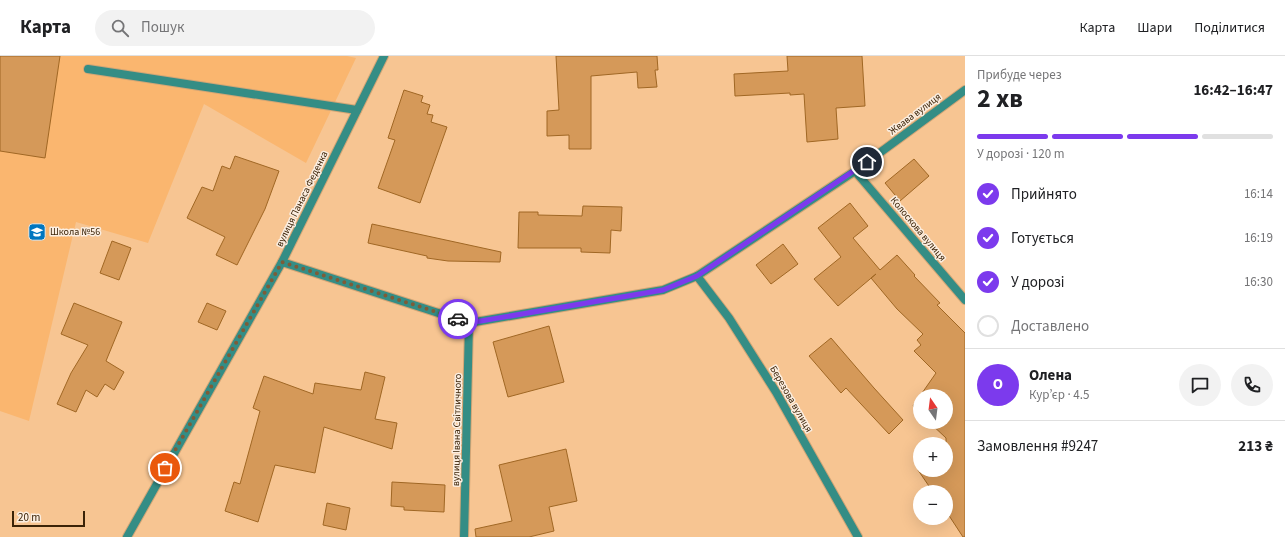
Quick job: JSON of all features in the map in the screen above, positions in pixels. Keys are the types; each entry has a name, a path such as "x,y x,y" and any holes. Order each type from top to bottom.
{"street":[{"name":"вулиця Панаса Феденка","path":"126,537 282,262 384,56"},
{"path":"88,69 357,110"},
{"name":"Жвава вулиця","path":"282,262 469,323 663,290 697,276 855,171 965,90"},
{"name":"Колоскова вулиця","path":"855,171 965,300"},
{"name":"Березова вулиця","path":"697,276 729,318 776,392 858,537"},
{"name":"вулиця Івана Світличного","path":"464,537 469,323"}],"shaded area":[{"name":"Школа №56","path":"0,56 347,56 356,58 306,163 204,104 148,243 76,222 29,421 0,411"}],"building":[{"path":"0,56 60,56 45,158 0,151"},
{"path":"556,56 657,56 658,70 655,70 657,87 638,88 637,72 591,76 591,149 569,149 569,135 547,136 547,111 559,110"},
{"path":"787,56 862,56 865,106 836,108 838,139 807,142 804,94 790,95 790,93 735,96 734,74 788,71"},
{"path":"404,90 423,96 421,102 430,105 427,114 433,115 431,122 447,127 420,203 378,188 395,140 388,138"},
{"path":"235,156 279,171 265,209 237,265 216,255 225,237 187,218 202,187 213,191 222,166 230,169"},
{"path":"914,159 929,176 900,201 885,183"},
{"path":"850,203 868,226 853,238 880,270 897,255 915,275 914,276 940,303 937,305 965,333 965,537 963,537 953,522 953,485 928,485 923,477 953,477 953,437 945,437 936,429 953,429 953,389 925,389 936,373 914,351 921,345 917,340 923,334 897,309 871,278 838,306 814,279 841,257 818,228"},
{"path":"583,206 622,207 621,231 611,230 610,253 581,252 581,248 518,248 519,212 538,212 538,215 582,216"},
{"path":"372,224 501,252 500,262 448,261 427,258 427,256 368,243"},
{"path":"112,241 131,248 119,280 100,273"},
{"path":"783,244 798,264 771,284 756,265"},
{"path":"74,303 122,322 106,361 124,372 114,390 105,384 97,397 86,390 76,412 57,404 71,373 88,345 61,334"},
{"path":"207,303 226,311 217,330 198,322"},
{"path":"549,326 564,382 508,397 493,342"},
{"path":"831,338 903,420 889,434 846,388 841,393 809,356"},
{"path":"365,372 385,377 375,419 397,423 392,449 324,427 315,473 275,465 258,522 225,511 234,482 240,484 260,411 253,408 264,376 313,394 315,383 361,390"},
{"path":"566,449 577,501 549,507 554,531 529,537 476,537 475,529 512,521 499,465"},
{"path":"392,482 445,485 444,512 404,510 404,507 391,506"},
{"path":"327,503 350,508 346,530 323,525"}],"way so far":[{"path":"165,468 282,262 458,319"}],"place":[{"name":"Школа №56","path":"37,232"}],"route":[{"path":"458,319 469,323 663,290 697,276 867,162"}]}
